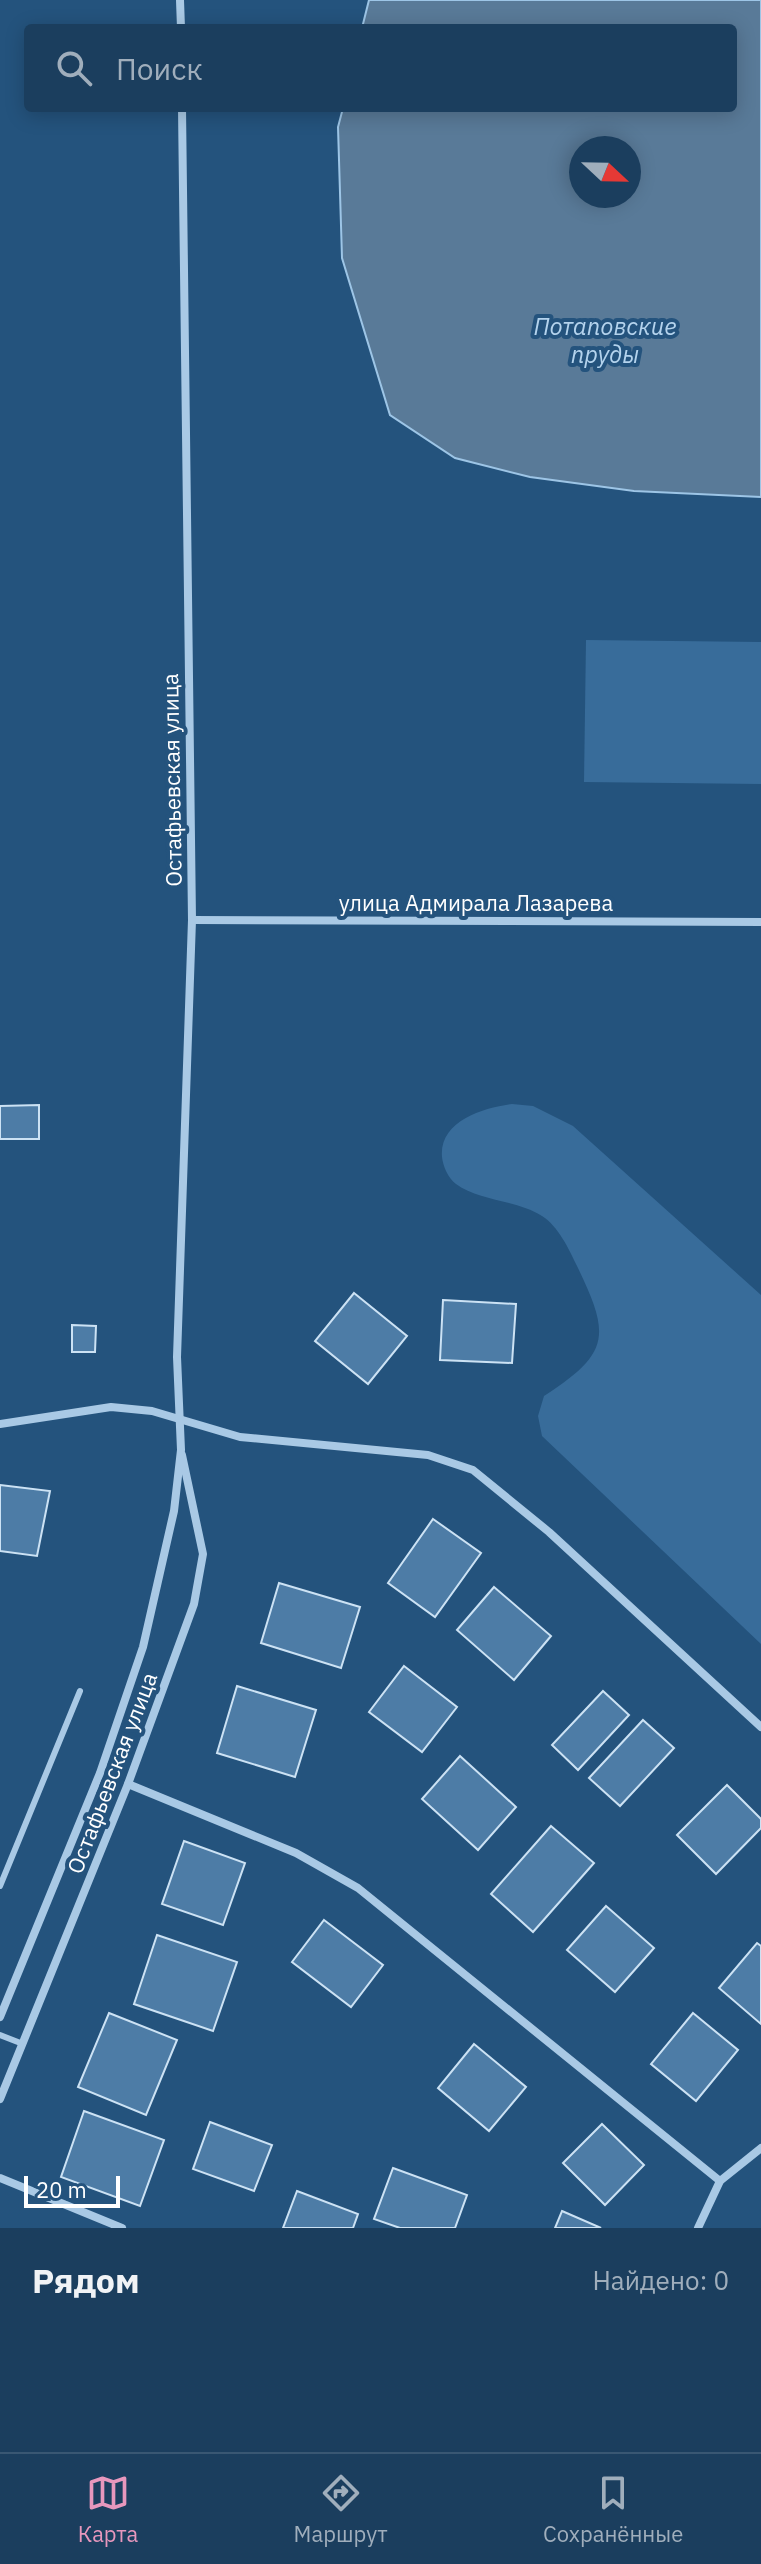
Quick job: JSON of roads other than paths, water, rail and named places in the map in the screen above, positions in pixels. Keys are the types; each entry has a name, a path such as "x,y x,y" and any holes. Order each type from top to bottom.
{"street":[{"path":"180,0 181,24"},
{"name":"Остафьевская улица","path":"0,2099 128,1784 194,1604 203,1554 181,1450 179,1418 178,1325 192,920 182,112"},
{"name":"улица Адмирала Лазарева","path":"192,920 761,922"},
{"path":"0,1424 111,1407 152,1411 240,1437 428,1455 473,1470 549,1532 761,1727"},
{"name":"Остафьевская улица","path":"0,2017 100,1773 143,1647 174,1511 181,1450"},
{"path":"128,1784 296,1853 358,1888 720,2181"},
{"path":"698,2228 720,2181 761,2148"},
{"path":"0,2178 122,2228"}],"lane":[{"path":"0,1886 80,1691"},
{"path":"0,2035 23,2044"}],"water":[{"name":"Потаповские пруды","path":"369,0 761,0 761,497 634,491 530,477 455,458 390,415 342,258 338,127 342,112 737,112 737,24 363,24"}]}
